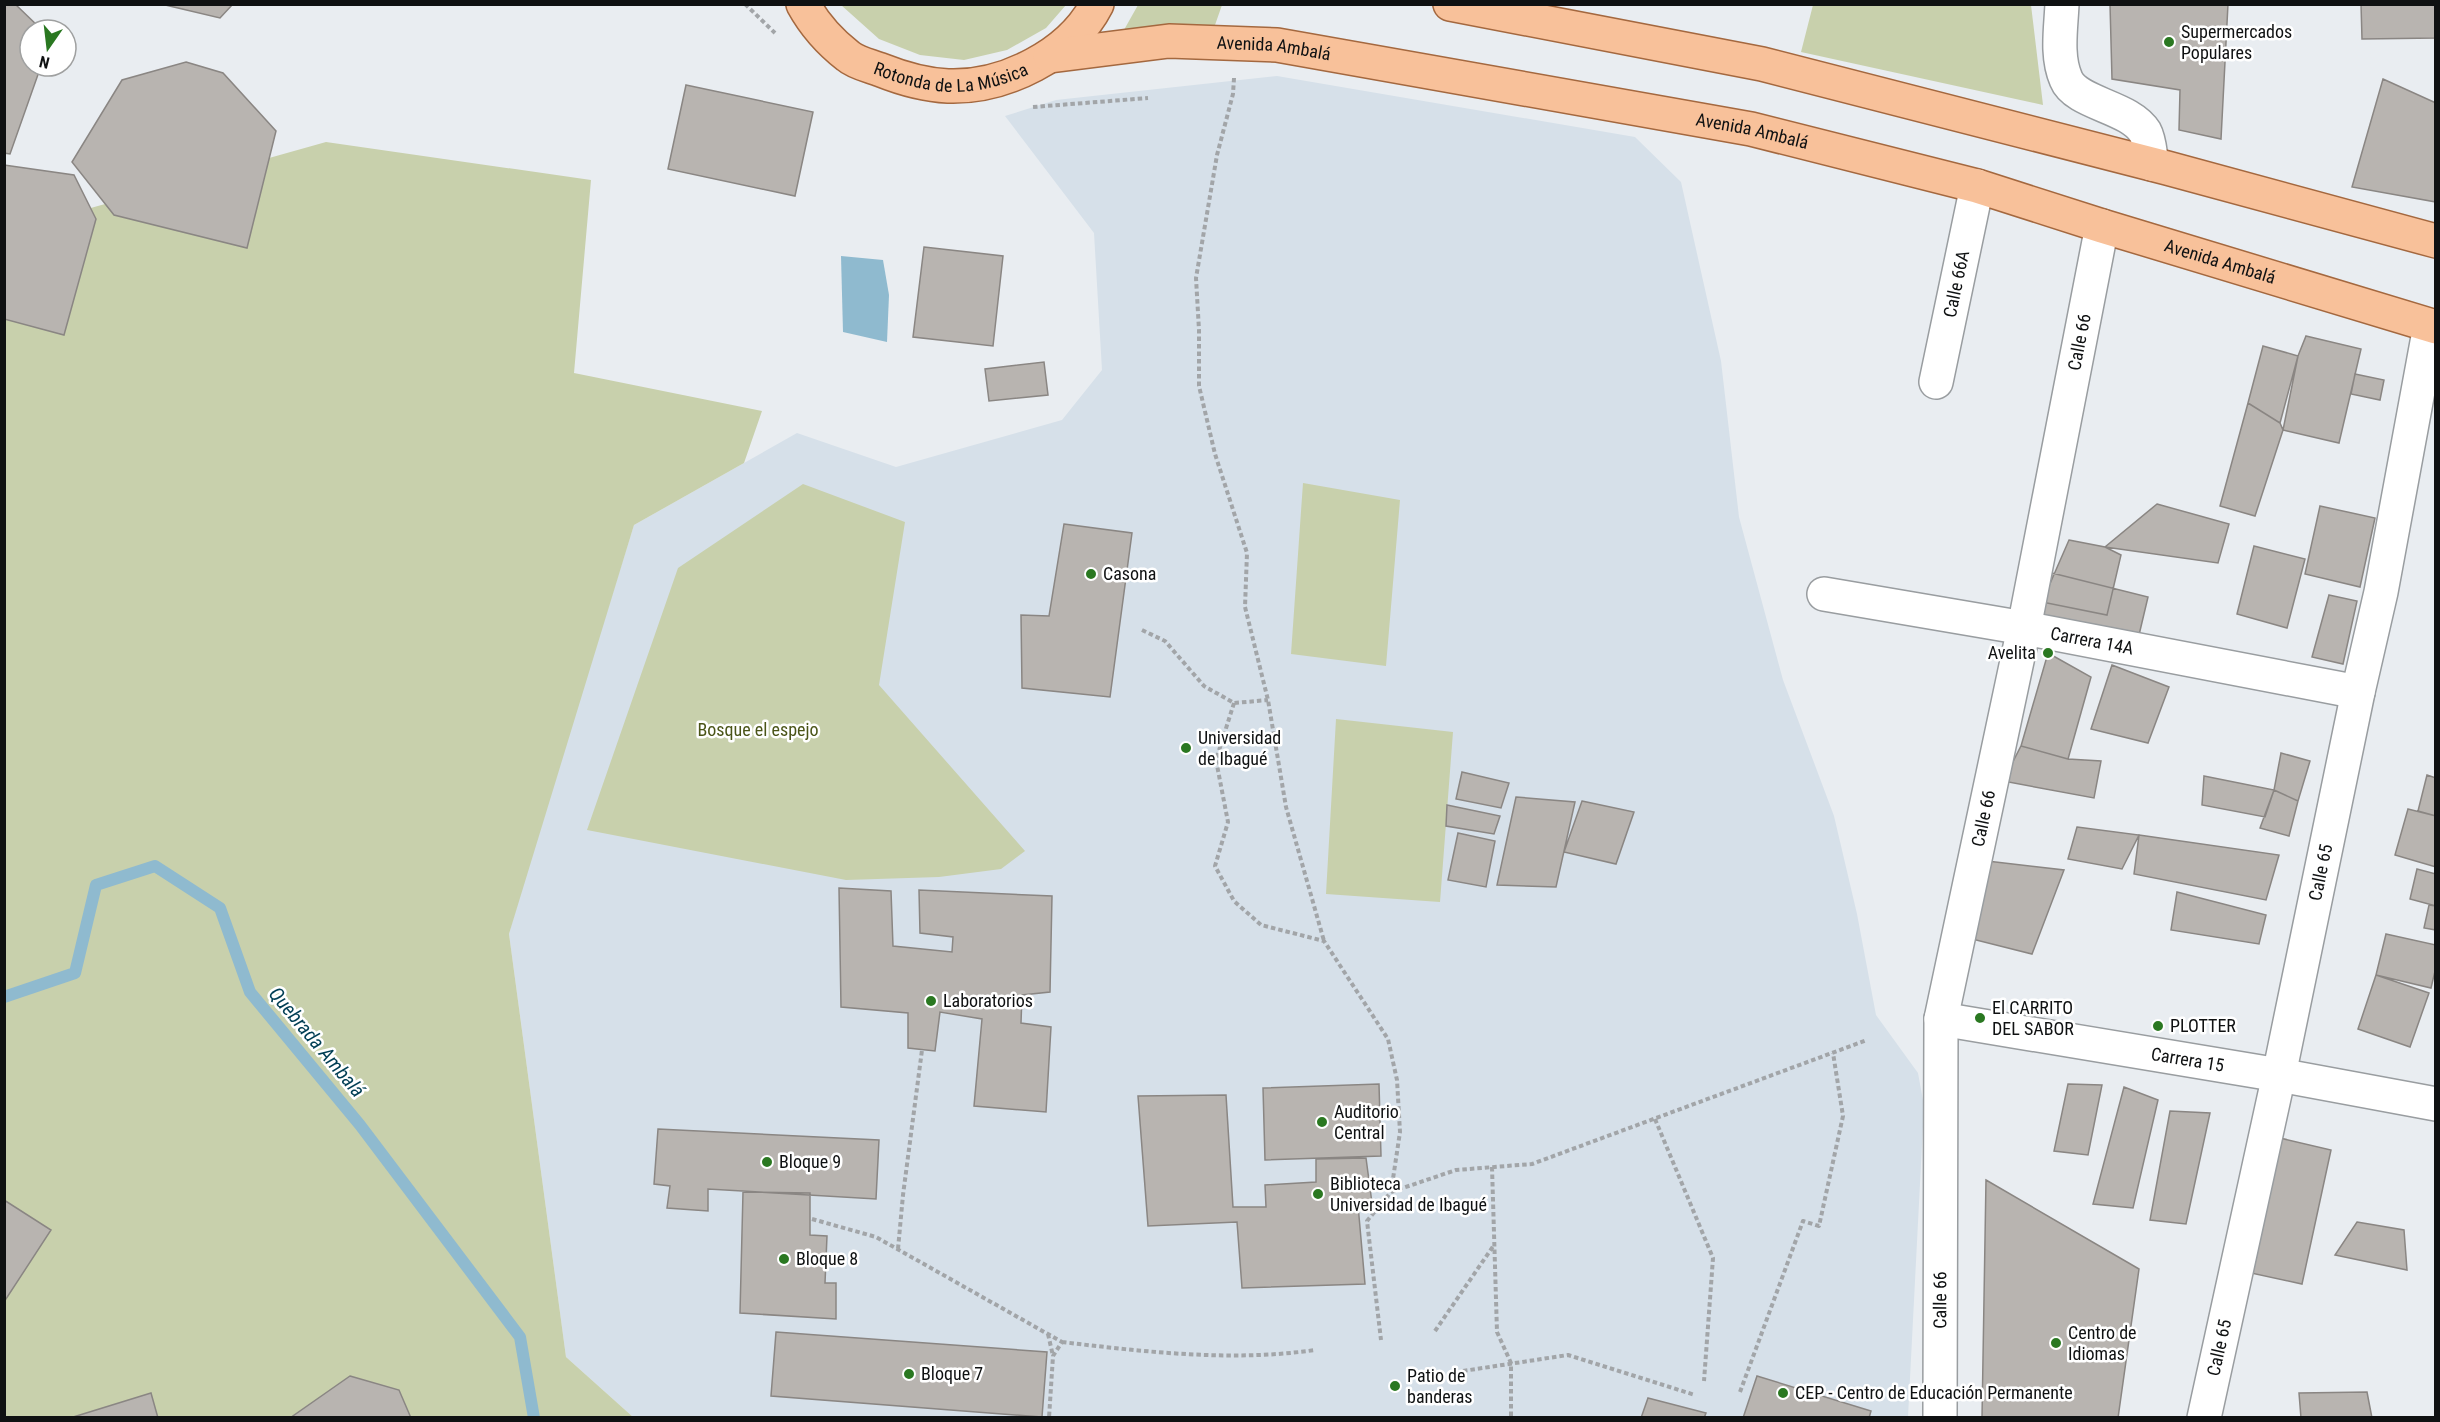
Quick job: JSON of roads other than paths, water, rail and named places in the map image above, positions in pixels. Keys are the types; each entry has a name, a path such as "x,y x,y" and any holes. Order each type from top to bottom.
{"main road":[{"name":"Rotonda de La Música","path":"803,4 823,33 849,58 896,76 948,86 1001,80 1050,56 1090,19 1097,4"},
{"path":"1450,4 1762,64 2152,164 2436,241"},
{"name":"Avenida Ambalá","path":"1050,56 1168,41 1277,45 1751,129 1977,186 2433,326"}],"street":[{"path":"2062,4 2060,51 2066,80 2081,94 2135,119 2147,134 2152,164"},
{"name":"Calle 66A","path":"1936,382 1977,186"},
{"name":"Calle 66","path":"1940,1418 1941,1020 2024,628 2102,226"},
{"name":"Calle 65","path":"2204,1418 2381,592 2433,326"},
{"name":"Carrera 14A","path":"1824,594 2024,628 2358,692"},
{"name":"Carrera 15","path":"1941,1020 2279,1075 2436,1104"}],"water":[{"path":"841,256 883,260 889,295 887,342 843,332"}],"waterway":[{"name":"Quebrada Ambalá","path":"4,997 75,973 96,885 155,866 220,908 250,992 360,1125 520,1337 534,1418"}],"place":[{"name":"Supermercados Populares","path":"2169,42"},
{"name":"Casona","path":"1091,574"},
{"name":"Avelita","path":"2048,653"},
{"name":"Universidad de Ibagué","path":"1186,748"},
{"name":"Laboratorios","path":"931,1001"},
{"name":"El CARRITO DEL SABOR","path":"1980,1018"},
{"name":"PLOTTER","path":"2158,1026"},
{"name":"Auditorio Central","path":"1322,1122"},
{"name":"Bloque 9","path":"767,1162"},
{"name":"Biblioteca Universidad de Ibagué","path":"1318,1194"},
{"name":"Bloque 8","path":"784,1259"},
{"name":"Centro de Idiomas","path":"2056,1343"},
{"name":"Bloque 7","path":"909,1374"},
{"name":"Patio de banderas","path":"1395,1386"},
{"name":"CEP - Centro de Educación Permanente","path":"1783,1393"}],"park label":[{"name":"Bosque el espejo","path":"758,730"}]}
